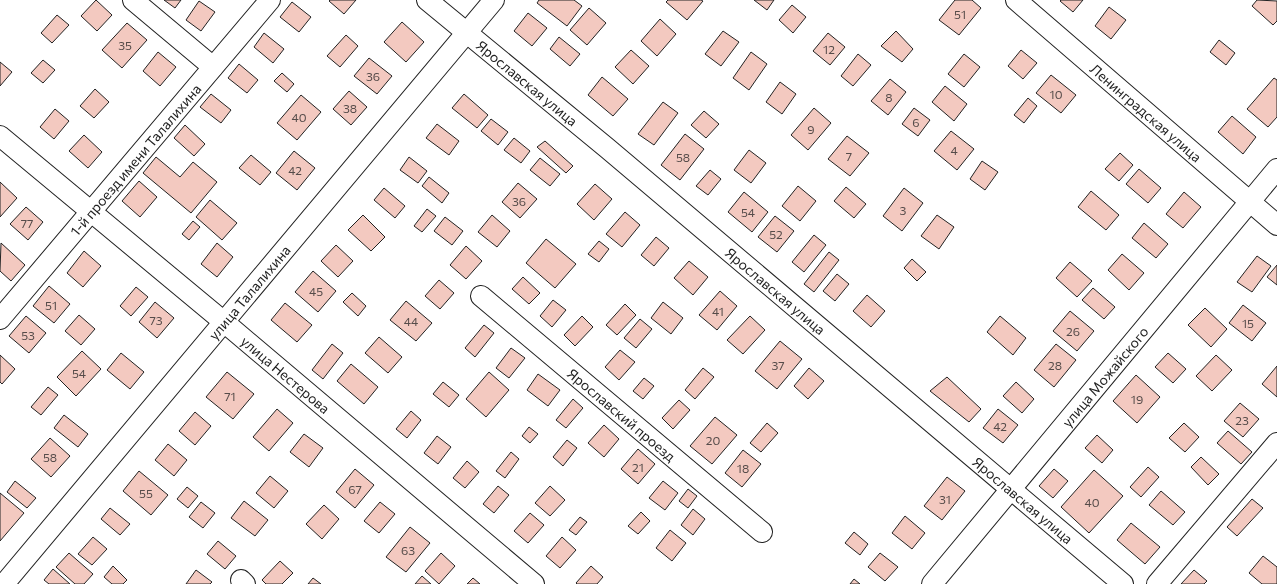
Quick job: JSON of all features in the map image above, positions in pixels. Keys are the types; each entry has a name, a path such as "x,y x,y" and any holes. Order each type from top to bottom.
{"street":[{"path":"133,0 213,67"},
{"name":"1-й проезд имени Талалихина","path":"0,319 270,0"},
{"name":"Ярославская улица","path":"427,0 619,158 1123,584"},
{"name":"улица Талалихина","path":"4,584 494,0"},
{"name":"Ленинградская улица","path":"1016,0 1277,225"},
{"name":"улица Нестерова","path":"0,136 224,322 534,584"},
{"name":"улица Можайского","path":"932,584 1277,169"},
{"name":"Ярославский проезд","path":"481,296 762,532"},
{"path":"1156,584 1270,464 1277,443"}],"building":[{"path":"96,0 112,15 97,31 81,16"},
{"path":"164,0 181,0 175,8"},
{"path":"356,0 344,14 329,1"},
{"path":"539,0 574,0 582,6 567,26 537,3"},
{"path":"668,0 703,1 687,20 666,2"},
{"path":"754,0 774,0 767,10"},
{"path":"955,0 972,0 981,8 959,35 939,20"},
{"path":"1083,0 1073,12 1060,1"},
{"path":"1257,0 1277,1 1277,21 1273,25 1252,6"},
{"path":"199,1 215,12 201,31 186,20"},
{"path":"292,2 311,17 299,32 280,17"},
{"path":"792,5 806,17 793,33 779,20"},
{"path":"1109,7 1126,20 1111,39 1095,26"},
{"path":"589,8 606,23 587,45 570,30"},
{"path":"528,13 547,28 532,46 514,31"},
{"path":"57,15 69,25 52,43 41,33"},
{"path":"660,19 676,34 657,56 641,41"},
{"path":"402,22 424,42 406,62 384,42"},
{"path":"127,23 147,40 122,68 102,50"},
{"path":"723,31 739,42 721,66 705,54"},
{"path":"896,31 913,49 902,62 881,46"},
{"path":"264,33 284,49 273,63 254,47"},
{"path":"828,33 845,47 830,65 813,51"},
{"path":"346,35 358,46 340,67 327,56"},
{"path":"559,37 580,54 570,66 550,49"},
{"path":"1219,40 1235,53 1226,65 1210,52"},
{"path":"631,50 649,66 633,84 615,67"},
{"path":"1021,50 1037,63 1023,79 1008,66"},
{"path":"158,52 176,67 160,86 143,71"},
{"path":"751,52 767,64 749,90 733,78"},
{"path":"858,54 871,65 853,86 841,76"},
{"path":"964,54 980,67 964,87 948,74"},
{"path":"369,58 392,76 377,94 354,76"},
{"path":"43,60 55,70 43,83 31,73"},
{"path":"0,62 12,72 0,86"},
{"path":"239,64 258,80 247,93 228,78"},
{"path":"282,73 294,84 287,92 274,81"},
{"path":"1051,75 1076,95 1061,113 1036,93"},
{"path":"602,77 628,99 613,116 588,95"},
{"path":"1274,78 1277,80 1277,117 1268,127 1247,109"},
{"path":"890,79 906,92 888,115 871,101"},
{"path":"780,82 796,94 782,114 766,102"},
{"path":"945,86 967,104 954,121 932,102"},
{"path":"95,89 109,102 94,118 80,106"},
{"path":"349,91 367,107 351,125 333,109"},
{"path":"211,94 231,110 221,123 200,107"},
{"path":"464,94 488,115 477,128 452,108"},
{"path":"301,95 321,112 297,140 277,123"},
{"path":"1028,98 1037,106 1024,123 1014,115"},
{"path":"663,102 678,113 654,145 638,134"},
{"path":"814,108 831,123 808,150 791,135"},
{"path":"914,108 930,120 918,136 902,124"},
{"path":"55,109 69,121 54,139 40,127"},
{"path":"704,111 719,124 706,138 691,125"},
{"path":"1232,116 1256,137 1243,154 1218,132"},
{"path":"491,119 508,132 498,145 481,131"},
{"path":"437,124 459,141 449,155 426,138"},
{"path":"185,125 205,144 194,156 174,138"},
{"path":"951,131 974,149 957,170 934,151"},
{"path":"685,134 704,149 680,180 661,165"},
{"path":"84,135 102,152 88,168 69,151"},
{"path":"847,136 869,153 850,176 828,159"},
{"path":"514,138 530,151 521,163 504,150"},
{"path":"545,141 573,166 566,173 537,147"},
{"path":"749,150 766,163 751,183 734,170"},
{"path":"294,151 315,168 297,190 276,173"},
{"path":"1120,153 1133,165 1119,181 1105,169"},
{"path":"251,155 271,172 260,185 239,168"},
{"path":"156,157 180,177 193,162 217,182 191,213 143,173"},
{"path":"409,157 427,171 418,183 400,170"},
{"path":"540,158 560,174 550,186 530,170"},
{"path":"982,161 998,172 985,190 970,179"},
{"path":"1139,169 1161,188 1148,203 1126,184"},
{"path":"710,170 721,179 708,195 696,186"},
{"path":"429,177 449,193 442,203 422,186"},
{"path":"139,181 157,197 140,217 122,201"},
{"path":"0,182 17,198 0,217"},
{"path":"518,183 537,199 520,218 502,202"},
{"path":"595,184 612,199 594,220 577,204"},
{"path":"798,186 816,201 800,221 782,206"},
{"path":"846,187 866,204 854,218 834,201"},
{"path":"384,188 405,206 395,218 374,200"},
{"path":"904,188 923,203 902,231 883,216"},
{"path":"1091,191 1119,215 1106,230 1078,207"},
{"path":"744,192 768,212 752,232 728,212"},
{"path":"1184,192 1201,207 1183,228 1166,214"},
{"path":"210,200 237,223 222,240 196,217"},
{"path":"26,207 43,222 28,240 10,224"},
{"path":"427,209 436,216 422,232 414,226"},
{"path":"625,212 640,225 622,247 606,234"},
{"path":"363,215 385,237 371,251 348,230"},
{"path":"492,215 510,231 497,247 478,232"},
{"path":"937,215 954,227 939,249 921,236"},
{"path":"775,216 794,231 777,252 758,237"},
{"path":"445,217 463,231 452,245 434,231"},
{"path":"193,221 200,227 189,240 182,234"},
{"path":"1144,223 1168,244 1156,258 1132,238"},
{"path":"814,235 826,245 804,272 792,262"},
{"path":"656,237 669,248 654,266 641,255"},
{"path":"546,239 576,264 555,288 526,263"},
{"path":"599,241 609,249 599,262 588,254"},
{"path":"1,243 25,265 11,281 0,271"},
{"path":"217,243 233,257 217,277 201,264"},
{"path":"336,245 353,261 338,277 321,261"},
{"path":"466,246 482,261 466,279 450,265"},
{"path":"84,251 101,266 83,287 67,273"},
{"path":"829,252 839,260 814,292 804,284"},
{"path":"1122,254 1144,273 1129,290 1108,270"},
{"path":"1257,256 1271,266 1252,292 1237,282"},
{"path":"912,259 926,272 917,281 904,268"},
{"path":"689,261 708,277 693,295 674,278"},
{"path":"1070,262 1092,281 1077,297 1056,278"},
{"path":"1277,265 1277,285 1267,277"},
{"path":"313,271 336,291 318,312 295,292"},
{"path":"837,274 849,284 835,301 823,291"},
{"path":"523,277 540,293 529,304 512,289"},
{"path":"439,280 454,293 440,309 425,296"},
{"path":"49,286 70,304 54,323 33,306"},
{"path":"136,287 148,297 131,316 120,306"},
{"path":"1093,288 1115,307 1104,319 1082,300"},
{"path":"720,291 737,306 717,330 699,315"},
{"path":"352,293 366,306 358,316 343,302"},
{"path":"867,295 885,311 871,327 853,311"},
{"path":"553,300 566,310 552,327 540,316"},
{"path":"406,301 432,323 416,341 390,320"},
{"path":"155,302 174,318 157,338 139,322"},
{"path":"663,302 683,318 671,334 651,318"},
{"path":"285,303 312,325 297,342 271,320"},
{"path":"625,304 636,315 617,335 606,325"},
{"path":"1243,305 1266,323 1252,341 1229,323"},
{"path":"1205,308 1227,329 1211,347 1188,325"},
{"path":"1070,311 1094,331 1077,351 1053,331"},
{"path":"79,315 95,329 81,345 65,331"},
{"path":"26,316 46,333 29,353 9,336"},
{"path":"582,316 593,327 575,346 564,335"},
{"path":"750,316 765,330 743,354 727,340"},
{"path":"1000,316 1026,338 1013,355 987,332"},
{"path":"640,319 652,329 636,348 624,338"},
{"path":"484,325 494,333 475,357 465,348"},
{"path":"379,337 402,357 388,373 365,353"},
{"path":"780,341 802,359 777,389 755,371"},
{"path":"332,344 343,353 323,379 312,370"},
{"path":"1056,344 1076,360 1054,387 1034,370"},
{"path":"511,348 525,358 509,378 496,368"},
{"path":"620,350 635,362 619,380 605,367"},
{"path":"82,351 101,369 76,396 57,377"},
{"path":"121,353 144,372 130,389 107,370"},
{"path":"1168,353 1186,369 1173,383 1155,367"},
{"path":"0,355 15,369 2,384 0,382"},
{"path":"1216,355 1232,370 1212,391 1196,376"},
{"path":"351,364 378,387 364,404 337,381"},
{"path":"1277,366 1277,397 1262,384"},
{"path":"703,368 714,377 695,399 685,390"},
{"path":"809,368 824,381 808,399 794,386"},
{"path":"227,372 254,394 233,419 206,397"},
{"path":"489,372 509,390 486,417 466,399"},
{"path":"538,374 560,390 548,406 527,390"},
{"path":"1136,375 1160,397 1137,423 1113,401"},
{"path":"947,377 981,409 969,422 930,391"},
{"path":"644,378 654,386 643,399 633,391"},
{"path":"443,382 459,395 449,407 433,394"},
{"path":"1016,382 1034,399 1022,413 1003,396"},
{"path":"48,387 58,395 41,415 31,407"},
{"path":"573,399 583,408 566,428 556,420"},
{"path":"679,400 690,410 673,429 662,418"},
{"path":"1240,403 1259,419 1243,437 1224,421"},
{"path":"277,409 293,423 269,451 253,437"},
{"path":"998,409 1018,425 1003,443 983,428"},
{"path":"411,411 421,420 407,438 396,429"},
{"path":"195,412 211,426 195,445 179,431"},
{"path":"64,415 88,434 78,447 54,428"},
{"path":"715,417 737,435 712,464 690,446"},
{"path":"767,423 778,433 761,452 750,443"},
{"path":"1184,423 1199,437 1185,452 1169,438"},
{"path":"604,425 619,439 604,457 588,443"},
{"path":"529,427 538,434 530,443 522,436"},
{"path":"1228,431 1252,452 1241,464 1217,443"},
{"path":"304,434 323,448 309,467 290,452"},
{"path":"1097,435 1113,450 1102,463 1085,448"},
{"path":"437,436 451,447 438,464 424,453"},
{"path":"50,438 70,456 51,477 31,459"},
{"path":"567,440 577,448 563,466 553,457"},
{"path":"168,444 187,460 174,476 155,460"},
{"path":"638,449 655,464 638,484 621,469"},
{"path":"743,450 761,464 742,487 725,473"},
{"path":"511,452 519,459 505,478 496,471"},
{"path":"1201,457 1219,474 1208,485 1191,467"},
{"path":"467,461 479,472 465,488 453,478"},
{"path":"1148,467 1159,477 1141,497 1130,487"},
{"path":"355,469 374,485 355,508 336,492"},
{"path":"1054,469 1068,481 1053,498 1039,486"},
{"path":"1094,470 1123,496 1089,533 1061,507"},
{"path":"139,471 168,495 151,515 123,491"},
{"path":"270,476 288,491 274,508 256,493"},
{"path":"947,477 965,491 942,520 924,506"},
{"path":"15,481 36,498 27,508 7,492"},
{"path":"663,481 678,493 665,510 649,498"},
{"path":"498,486 509,495 494,513 483,504"},
{"path":"550,486 565,500 550,516 535,503"},
{"path":"187,487 198,496 188,508 177,499"},
{"path":"688,489 697,496 688,508 679,501"},
{"path":"1161,491 1185,512 1173,525 1149,505"},
{"path":"0,493 24,513 0,541"},
{"path":"1252,499 1263,508 1237,536 1227,527"},
{"path":"244,501 268,520 255,536 231,518"},
{"path":"201,502 215,513 203,528 189,517"},
{"path":"380,502 395,514 379,533 364,521"},
{"path":"324,505 339,519 322,539 306,524"},
{"path":"110,508 130,524 120,535 101,519"},
{"path":"693,509 705,519 693,535 681,525"},
{"path":"641,512 650,521 638,534 628,526"},
{"path":"530,513 544,525 528,543 514,531"},
{"path":"905,516 925,533 912,549 892,533"},
{"path":"580,517 587,522 576,535 569,530"},
{"path":"1131,523 1160,547 1145,564 1117,540"},
{"path":"410,527 430,543 406,572 386,557"},
{"path":"670,530 686,543 672,561 656,548"},
{"path":"854,532 868,544 860,555 845,543"},
{"path":"93,537 107,549 92,565 78,554"},
{"path":"562,537 576,550 560,568 546,556"},
{"path":"218,541 236,556 225,569 207,554"},
{"path":"69,553 93,574 84,584 75,584 56,567"},
{"path":"441,553 455,566 439,584 425,571"},
{"path":"880,553 898,567 885,581 868,567"},
{"path":"1263,556 1277,567 1277,584 1262,584 1249,573"},
{"path":"280,561 293,573 282,584 266,584 262,580"},
{"path":"113,566 127,580 123,584 112,584 104,577"},
{"path":"591,566 603,577 597,584 577,584 576,583"},
{"path":"53,569 70,584 49,584 44,580"},
{"path":"196,570 212,582 210,584 186,584"},
{"path":"1194,570 1207,581 1204,584 1181,584"},
{"path":"422,576 431,584 415,584"},
{"path":"313,578 321,584 308,584"},
{"path":"473,578 480,584 467,584"},
{"path":"854,579 860,584 850,584"}]}
